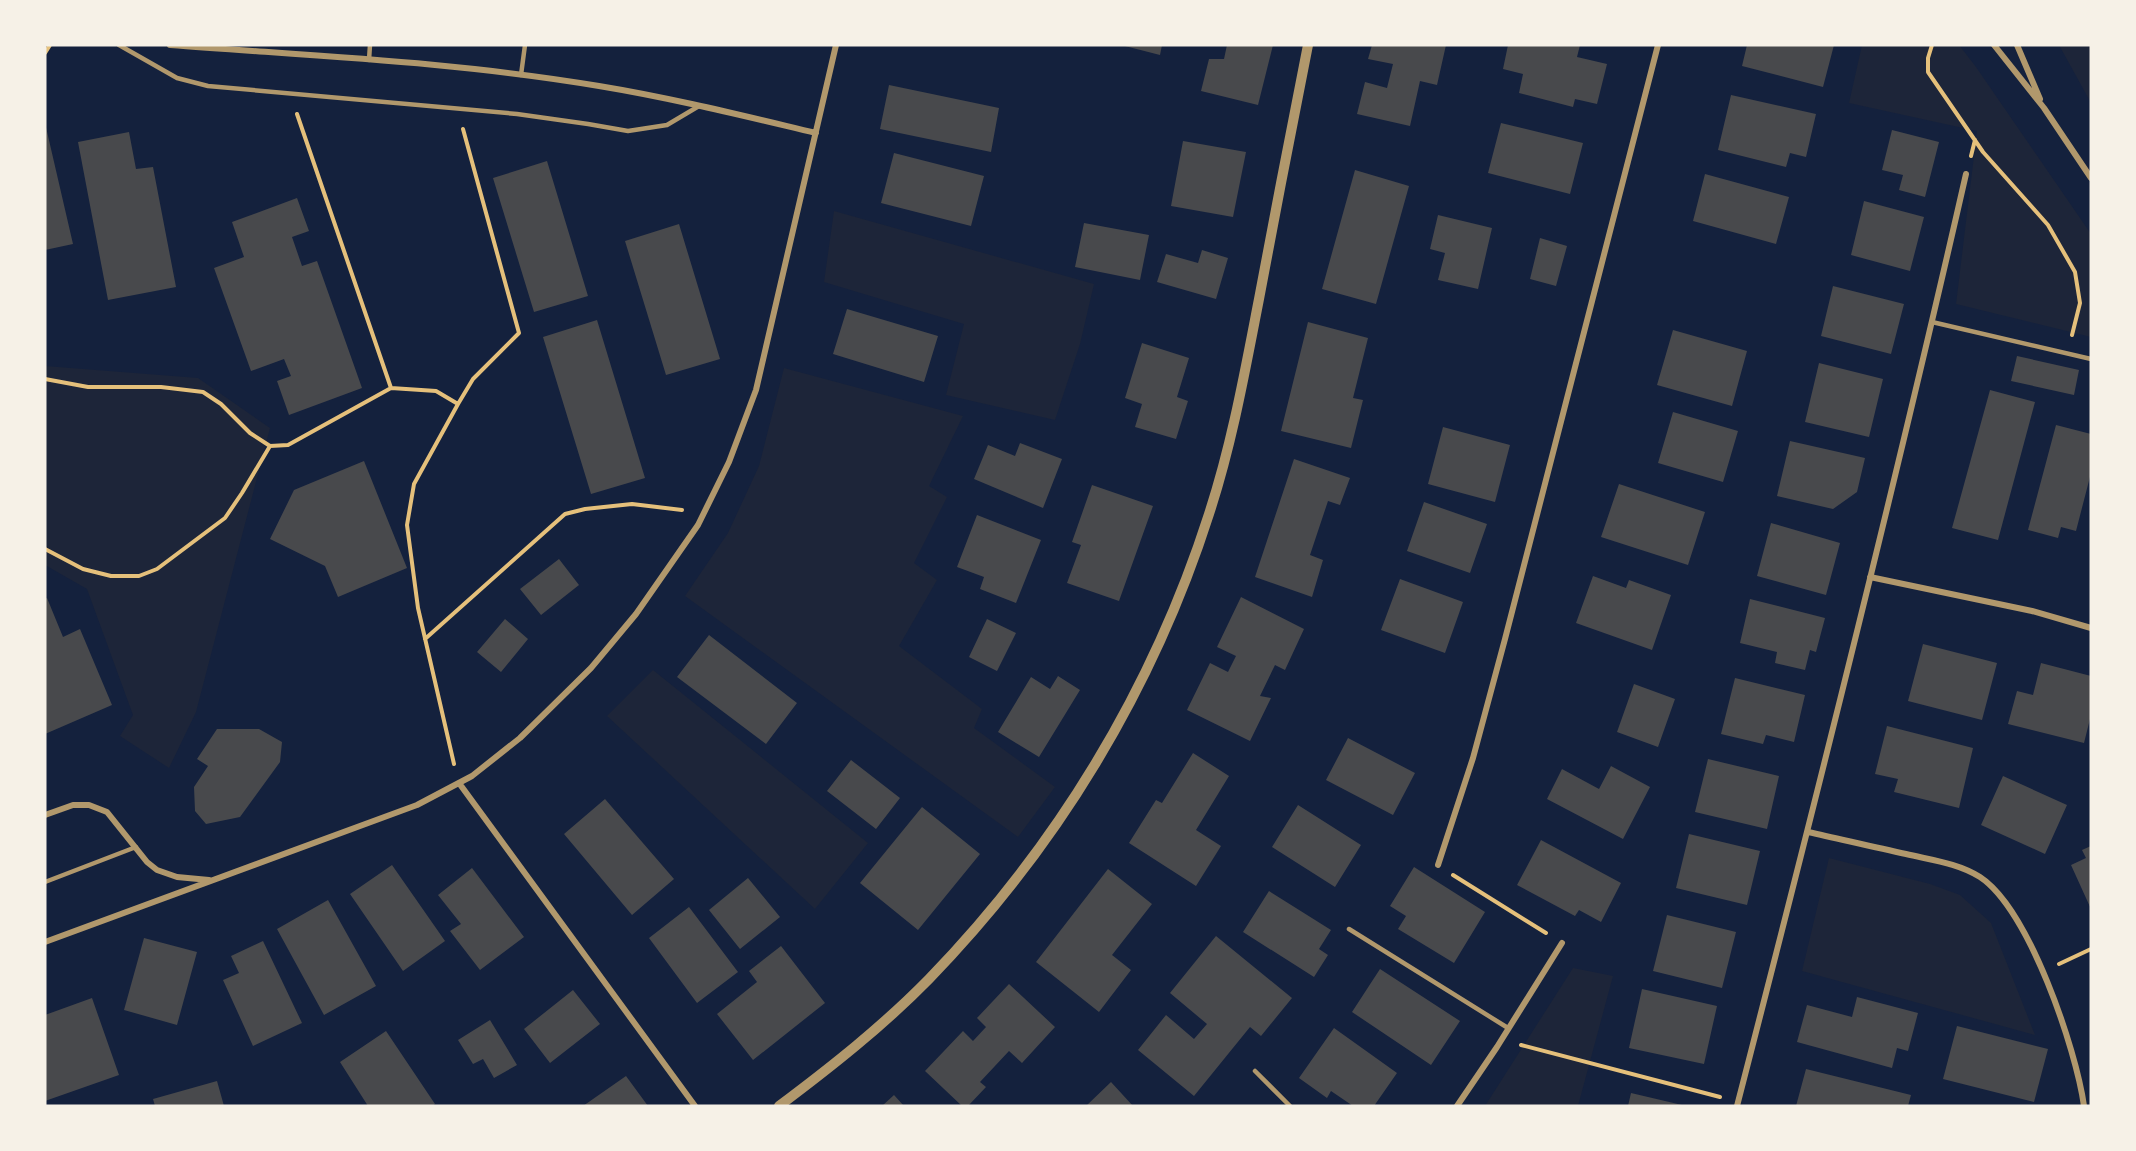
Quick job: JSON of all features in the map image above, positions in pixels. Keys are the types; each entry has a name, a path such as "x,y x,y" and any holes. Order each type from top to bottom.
{"street":[{"path":"170,45 369,60 521,75 599,86 816,133"},
{"path":"45,942 417,805 472,776 520,738 591,668 636,614 698,525 729,462 756,390 836,45"},
{"path":"779,1106 824,1072 920,987 982,920 1036,853 1072,803 1116,729 1157,651 1210,513 1230,439 1308,45"},
{"path":"1438,865 1473,758 1505,639 1658,45"},
{"path":"1994,45 2044,108 2091,178"},
{"path":"2017,45 2044,108"},
{"path":"1737,1104 1808,832 1966,174"},
{"path":"1870,578 2032,611 2091,628"},
{"path":"459,783 695,1106"},
{"path":"45,815 73,805 89,805 107,813 156,870 177,876 213,880"},
{"path":"1808,832 1954,865 1980,878 1998,893 2024,932 2061,1014 2082,1090 2084,1106"},
{"path":"1457,1106 1562,943"}],"lane":[{"path":"119,45 177,78 208,86 457,108 558,119 628,131 667,125 699,106"},
{"path":"369,60 370,45"},
{"path":"521,75 525,45"},
{"path":"1932,322 2091,359"},
{"path":"45,882 136,847"},
{"path":"1349,929 1508,1028"},
{"path":"1255,1071 1290,1106"}],"path":[{"path":"45,53 50,45"},
{"path":"1932,45 1928,58 1928,72 1983,152 2048,225 2075,272 2080,303 2068,354"},
{"path":"290,93 391,388"},
{"path":"457,108 519,333 473,379 458,404 414,484 407,525 418,609 459,783"},
{"path":"45,380 88,387 161,387 203,392 221,404 250,433 270,446 288,445 391,388 436,391 458,404"},
{"path":"45,549 83,569 111,576 139,576 157,569 225,518 270,446"},
{"path":"425,639 565,514 585,509 632,504 704,512"},
{"path":"1438,865 1562,943"},
{"path":"2042,972 2091,949"},
{"path":"1501,1039 1737,1104"}],"shaded area":[{"path":"1862,45 1959,45 2091,234 2091,337 1956,304 1977,131 1849,103"},
{"path":"2059,45 2091,45 2091,103"},
{"path":"834,211 1094,284 1080,344 1055,420 946,395 964,324 824,282"},
{"path":"45,366 198,378 270,428 196,712 169,768 120,736 133,715 87,589 45,565"},
{"path":"784,368 963,416 929,486 947,497 914,563 937,580 899,646 982,709 974,728 1055,787 1018,837 685,596 728,533 759,466"},
{"path":"653,670 868,843 815,909 607,716"},
{"path":"1829,858 1930,884 1960,895 1991,923 2035,1035 1802,971"},
{"path":"1573,968 1613,976 1578,1106 1485,1106"}],"building":[{"path":"1121,45 1162,45 1160,55"},
{"path":"1227,45 1273,45 1258,105 1201,91 1209,59 1224,59"},
{"path":"1372,45 1446,45 1437,85 1420,81 1410,126 1357,114 1365,82 1387,88 1393,64 1368,59"},
{"path":"1508,45 1580,45 1577,57 1607,64 1597,104 1575,99 1573,107 1519,93 1523,74 1503,69"},
{"path":"1747,45 1834,45 1823,87 1742,66"},
{"path":"889,85 999,108 991,152 880,129"},
{"path":"1731,95 1816,114 1806,157 1790,153 1786,167 1718,150"},
{"path":"45,123 73,244 45,250"},
{"path":"1501,123 1583,143 1570,194 1488,173"},
{"path":"1892,130 1939,142 1925,197 1899,190 1903,175 1882,170"},
{"path":"129,132 136,169 153,167 176,287 108,300 78,142"},
{"path":"1183,141 1246,152 1233,217 1171,206"},
{"path":"894,153 984,176 971,226 881,203"},
{"path":"547,161 588,296 534,312 493,178"},
{"path":"1355,170 1409,186 1376,304 1322,289"},
{"path":"1705,174 1789,197 1776,244 1693,221"},
{"path":"297,198 309,231 292,237 302,266 317,261 362,388 289,415 277,381 291,376 284,359 251,371 214,268 244,257 232,222"},
{"path":"1864,201 1924,217 1910,271 1851,255"},
{"path":"1438,215 1492,228 1478,289 1438,280 1445,253 1430,249"},
{"path":"1084,223 1149,235 1140,280 1075,267"},
{"path":"679,224 720,359 666,375 625,241"},
{"path":"1540,238 1567,246 1556,286 1530,279"},
{"path":"1202,250 1228,258 1216,299 1157,282 1166,254 1198,263"},
{"path":"1833,286 1904,304 1891,354 1821,336"},
{"path":"847,309 938,336 924,382 833,354"},
{"path":"597,320 645,478 591,494 543,337"},
{"path":"1308,322 1368,338 1353,398 1363,400 1351,448 1281,431"},
{"path":"1673,330 1747,351 1732,406 1657,385"},
{"path":"1142,343 1189,358 1177,397 1188,401 1176,439 1135,427 1142,404 1125,398"},
{"path":"2017,356 2079,370 2074,395 2011,381"},
{"path":"1819,363 1883,379 1869,437 1805,422"},
{"path":"1990,390 2035,402 1998,540 1952,528"},
{"path":"1673,412 1738,431 1723,482 1658,463"},
{"path":"2056,425 2091,434 2091,473 2076,531 2061,527 2058,538 2028,530"},
{"path":"1443,427 1510,445 1495,502 1428,484"},
{"path":"1790,441 1865,458 1857,492 1833,509 1777,496"},
{"path":"1020,443 1062,459 1043,508 974,479 988,445 1015,456"},
{"path":"1294,459 1350,478 1340,505 1328,501 1310,555 1323,560 1312,597 1255,577"},
{"path":"364,461 407,568 338,597 325,566 270,539 294,490"},
{"path":"1619,484 1705,512 1688,565 1601,537"},
{"path":"1092,485 1153,506 1119,601 1067,583 1081,545 1072,542"},
{"path":"1424,502 1487,524 1470,573 1407,551"},
{"path":"977,515 1041,540 1016,603 980,589 984,577 957,567"},
{"path":"1771,523 1840,543 1826,595 1757,576"},
{"path":"559,559 579,585 541,615 520,589"},
{"path":"1593,576 1626,588 1629,580 1671,595 1652,650 1576,623"},
{"path":"1400,579 1463,602 1445,653 1381,630"},
{"path":"1241,597 1304,629 1285,670 1275,665 1260,696 1271,698 1250,741 1187,710 1210,663 1228,672 1236,656 1217,647"},
{"path":"47,598 63,637 80,629 112,705 45,734 45,599"},
{"path":"1750,599 1825,618 1816,652 1810,650 1805,670 1775,663 1777,652 1740,643"},
{"path":"505,619 528,639 501,672 477,652"},
{"path":"987,619 1016,633 997,671 969,657"},
{"path":"709,635 797,703 766,744 677,677"},
{"path":"1923,644 1997,663 1982,720 1908,701"},
{"path":"2041,663 2091,676 2091,715 2084,743 2008,724 2017,691 2033,695"},
{"path":"1058,676 1080,690 1039,757 998,732 1031,677 1050,689"},
{"path":"1735,678 1805,695 1794,742 1766,735 1763,744 1721,734"},
{"path":"1634,684 1675,699 1658,747 1617,732"},
{"path":"1887,726 1973,748 1959,808 1894,792 1898,779 1875,774"},
{"path":"217,729 259,729 282,742 280,762 240,817 206,824 195,811 194,787 208,766 197,759"},
{"path":"1348,738 1415,773 1393,815 1326,780"},
{"path":"1193,753 1229,776 1196,830 1221,846 1196,886 1129,843 1156,800 1162,803"},
{"path":"1708,759 1779,776 1767,829 1695,812"},
{"path":"851,760 900,798 876,829 827,791"},
{"path":"1611,766 1650,787 1623,839 1547,799 1562,769 1599,789"},
{"path":"2003,776 2067,805 2045,854 1981,825"},
{"path":"605,799 674,879 632,915 564,834"},
{"path":"1298,805 1361,845 1335,887 1272,847"},
{"path":"922,807 980,854 918,930 860,883"},
{"path":"1689,834 1760,851 1747,905 1676,888"},
{"path":"1541,840 1621,883 1601,922 1579,910 1575,916 1517,885"},
{"path":"2091,846 2091,909 2071,865 2086,858 2082,850"},
{"path":"392,865 445,941 403,971 350,894"},
{"path":"1414,867 1485,912 1454,963 1398,929 1406,916 1390,906"},
{"path":"472,868 524,937 480,970 450,931 461,924 438,895"},
{"path":"1108,869 1152,904 1112,955 1131,970 1099,1012 1036,962"},
{"path":"748,878 780,917 740,949 709,910"},
{"path":"1269,891 1331,930 1319,949 1328,955 1314,977 1243,932"},
{"path":"328,900 376,986 324,1015 277,929"},
{"path":"689,907 738,972 697,1003 649,938"},
{"path":"1667,915 1736,932 1722,988 1653,971"},
{"path":"1216,936 1292,998 1261,1036 1250,1027 1194,1096 1138,1050 1166,1015 1194,1039 1207,1024 1170,993"},
{"path":"144,938 197,952 177,1025 124,1010"},
{"path":"263,941 302,1023 253,1046 223,980 239,973 231,956"},
{"path":"781,946 825,1003 753,1060 717,1014 757,982 749,971"},
{"path":"1380,969 1460,1021 1431,1065 1352,1012"},
{"path":"1009,984 1055,1027 1022,1063 1009,1051 980,1082 986,1087 968,1106 962,1106 925,1071 963,1031 973,1041 986,1027 977,1018"},
{"path":"1642,989 1717,1006 1704,1064 1629,1048"},
{"path":"573,990 600,1024 550,1063 524,1029"},
{"path":"1857,997 1918,1013 1908,1051 1897,1048 1892,1068 1797,1042 1807,1005 1852,1017"},
{"path":"92,998 119,1075 45,1101 45,1015"},
{"path":"490,1020 517,1065 494,1078 483,1059 473,1064 458,1040"},
{"path":"1957,1026 2048,1049 2034,1102 1943,1079"},
{"path":"1334,1028 1397,1073 1374,1106 1353,1106 1331,1091 1327,1098 1299,1078"},
{"path":"386,1031 435,1104 432,1106 368,1106 340,1062"},
{"path":"1806,1069 1911,1095 1908,1106 1796,1106"},
{"path":"626,1076 648,1106 583,1106"},
{"path":"217,1081 224,1106 155,1106 153,1099"},
{"path":"1111,1082 1133,1106 1086,1106"},
{"path":"1631,1093 1682,1105 1682,1106 1628,1106"},
{"path":"894,1095 904,1106 882,1106"}]}
